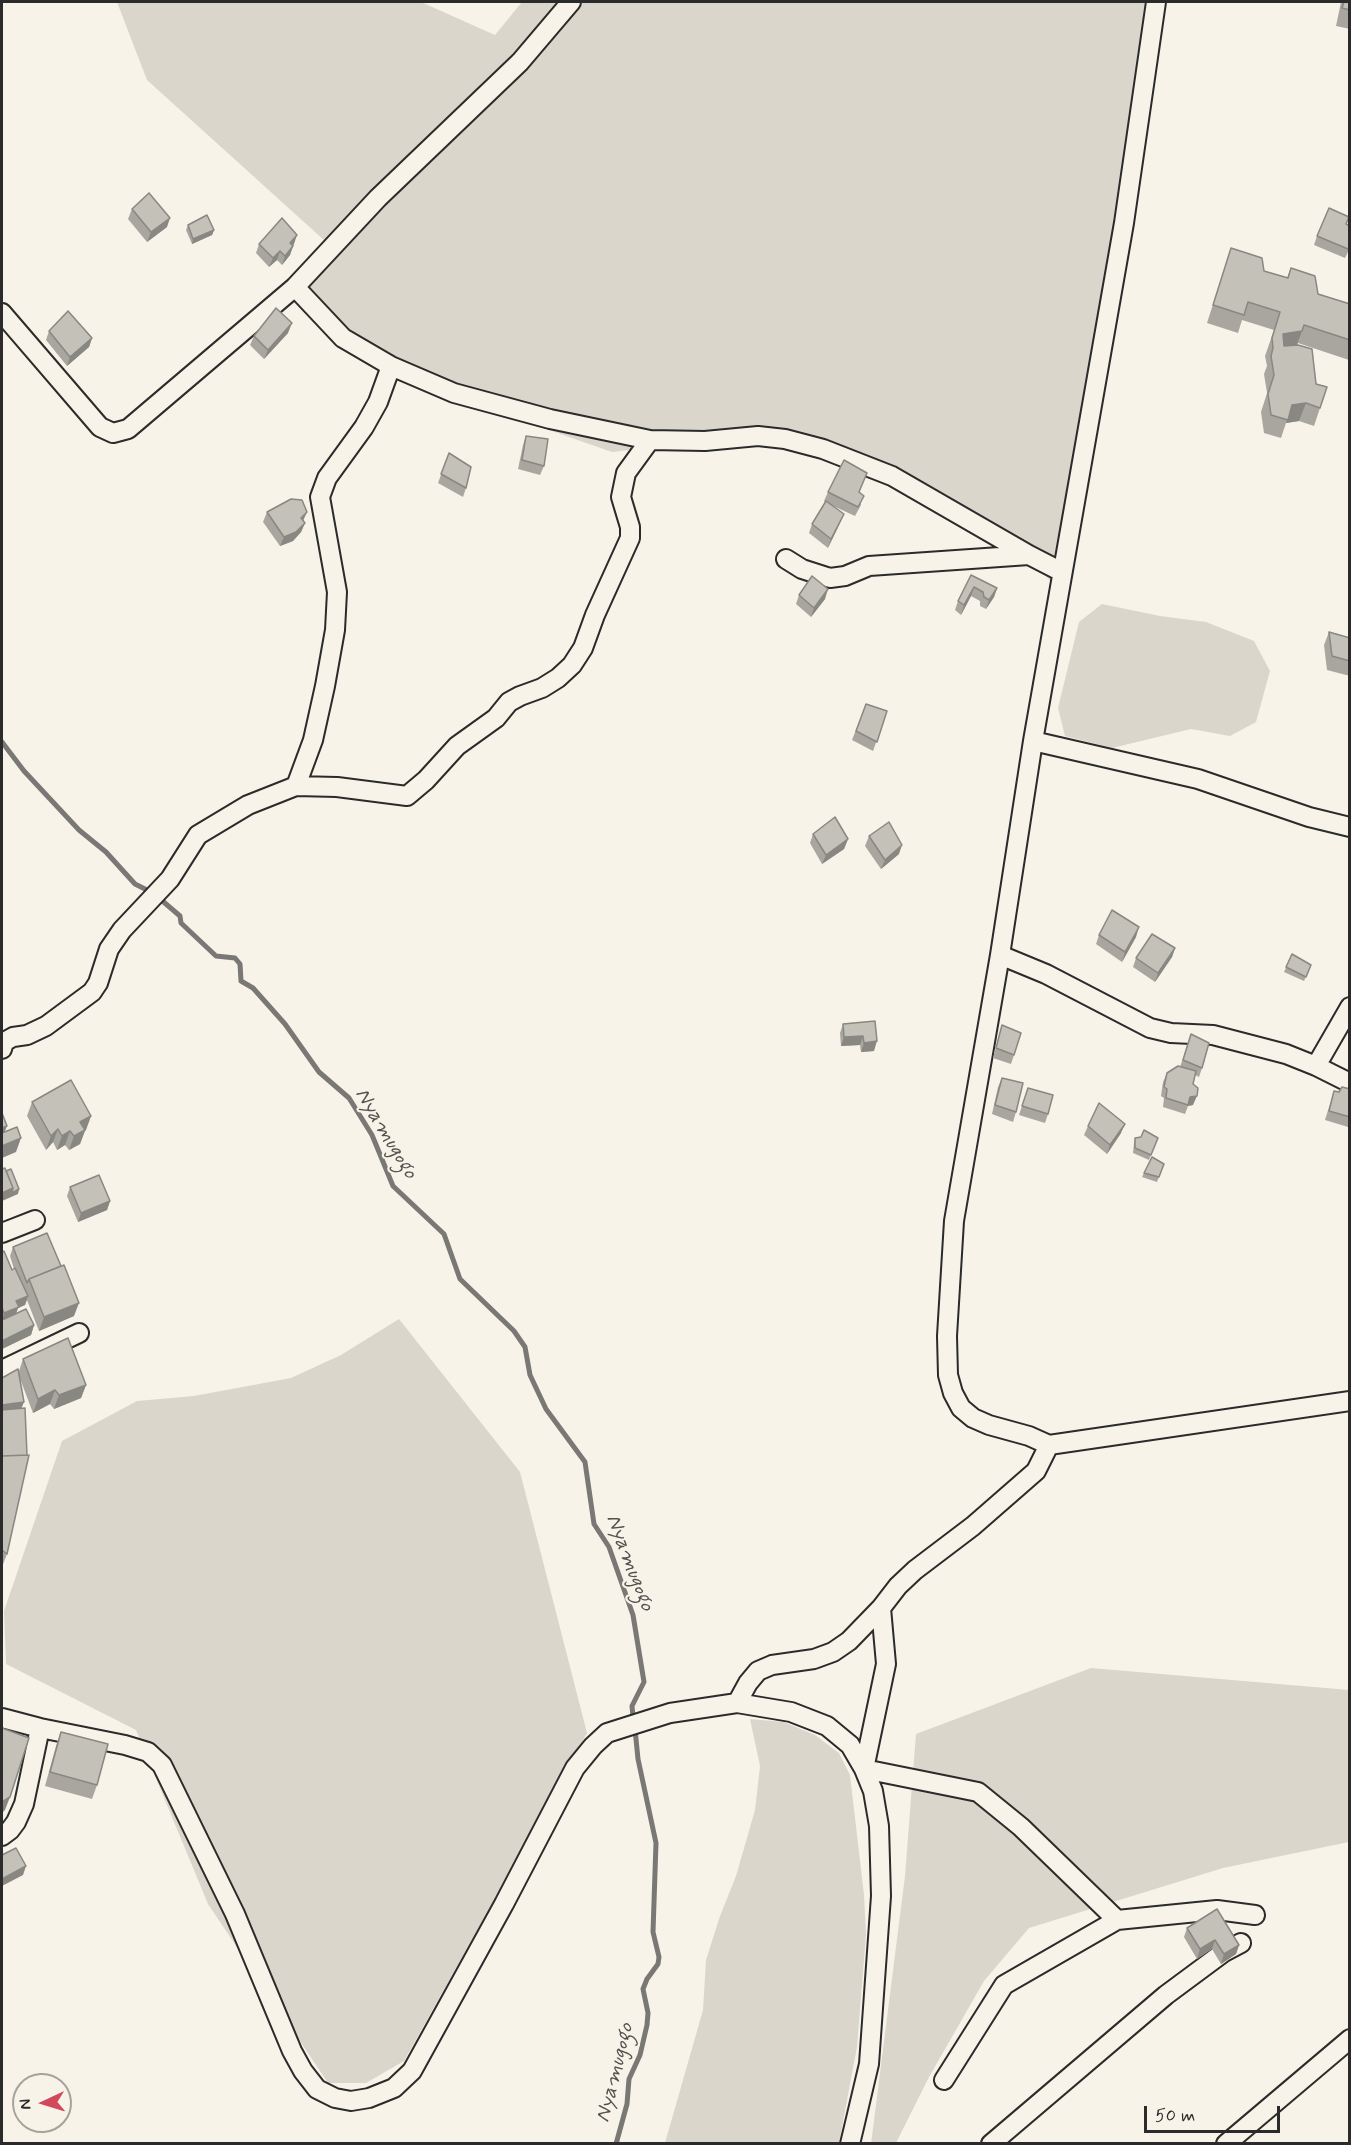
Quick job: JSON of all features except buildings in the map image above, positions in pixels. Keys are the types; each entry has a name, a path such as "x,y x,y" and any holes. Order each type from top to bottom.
{"street":[{"path":"2,313 100,427 114,434 128,429 295,287 378,198 520,62 571,2"},
{"path":"1156,2 1124,223 1033,741 1000,955 954,1221 947,1336 948,1375 953,1393 961,1408 973,1418 1049,1445 1350,1401"},
{"path":"295,287 343,338 391,366 454,393 550,418 650,440 705,441 758,436 785,439 823,449 892,476 1062,572"},
{"path":"296,786 313,740 335,630 337,592 320,497 327,478 364,427 378,402 391,366"},
{"path":"2,1049 4,1042 46,1026 92,992 98,983 110,949 122,930 170,879 198,835 248,805 296,786 337,787 407,796 426,780 457,746 496,718 509,702 542,688 572,665 584,648 594,615 630,538 630,527 621,497 626,473 650,440"},
{"path":"786,559 802,569 830,578 845,576 869,566 1029,555"},
{"path":"1033,741 1198,779 1309,817 1350,827"},
{"path":"1000,955 1046,974 1150,1028 1171,1033 1214,1035 1286,1054 1350,1083"},
{"path":"1316,1066 1350,1007"},
{"path":"2,1233 35,1220"},
{"path":"2,1370 79,1333"},
{"path":"737,1703 758,1671 772,1665 814,1659 833,1652 849,1641 915,1570 973,1526 1036,1471 1049,1445"},
{"path":"864,1769 886,1664 881,1608"},
{"path":"2,1718 125,1745 148,1752 162,1765 235,1914 292,2051 303,2071 317,2089 335,2098 351,2101 369,2098 394,2088 412,2071 504,1904 575,1768 607,1733 670,1713 737,1703 791,1712 827,1726 850,1745 864,1769 873,1791 879,1826 881,1896 869,2064 850,2144"},
{"path":"2,1836 16,1822 24,1804 40,1728"},
{"path":"864,1769 978,1792 1021,1827 1117,1920"},
{"path":"944,2080 1004,1985 1117,1920 1217,1910 1255,1915"},
{"path":"991,2144 1166,1995 1224,1952 1241,1943"},
{"path":"1226,2144 1350,2039"}],"shaded area":[{"path":"117,2 421,2 495,35 522,2 1155,2 1061,592 1041,571 874,474 752,436 612,452 377,370 287,282 325,241 147,80"},
{"path":"1102,604 1160,616 1206,622 1254,641 1270,671 1256,722 1230,736 1191,729 1112,748 1065,736 1058,708 1079,622"},
{"path":"399,1319 520,1472 587,1733 404,2061 366,2083 328,2083 208,1904 136,1730 6,1664 4,1611 62,1441 137,1401 194,1396 291,1378 341,1355"},
{"path":"1091,1668 1349,1690 1349,1842 1223,1868 1029,1928 984,1981 929,2077 896,2143 871,2144 905,1876 916,1734"},
{"path":"750,1719 784,1722 815,1735 839,1753 850,1775 864,1895 866,1935 857,2047 839,2143 665,2143 703,2010 706,1960 736,1876 755,1810 760,1766"}],"waterway":[{"name":"Nyamugogo","path":"2,742 24,771 79,830 106,852 135,884 151,892"},
{"name":"Nyamugogo","path":"159,898 180,916 181,923 216,956 235,958 240,964 241,981 253,988 285,1024 319,1072 349,1098 372,1135 393,1186 444,1234 460,1279 514,1331 525,1347 530,1375 546,1409 585,1462 594,1524 609,1547 633,1615 644,1682 632,1706 633,1717"},
{"name":"Nyamugogo","path":"616,2144 627,2104 629,2079 640,2055 647,2025 648,2013 643,1989 658,1964 659,1957 653,1932 656,1843 638,1759 635,1729"}]}
